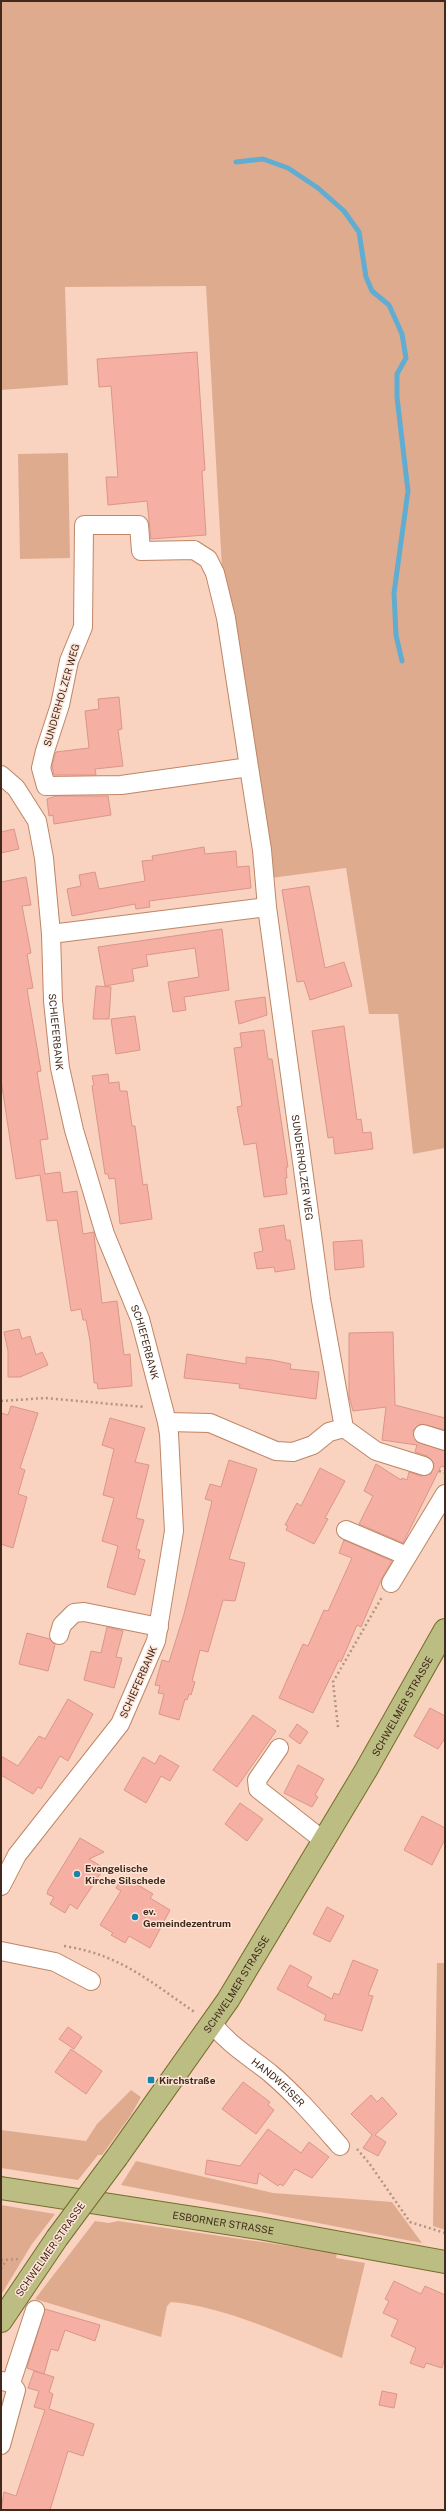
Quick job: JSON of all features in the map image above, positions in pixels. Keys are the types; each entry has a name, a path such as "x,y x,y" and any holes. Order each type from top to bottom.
{"main road":[{"name":"SCHWELMER STRASSE","path":"1,2320 50,2247 117,2157 212,2023 324,1841 445,1630"},
{"name":"ESBORNER STRASSE","path":"1,2188 259,2228 445,2262"}],"street":[{"name":"SUNDERHOLZER WEG","path":"249,768 121,785 46,786 42,768 45,752 60,705 69,661 82,628 84,525 139,525 141,551 194,550 208,559 215,573 226,618 262,850 267,907 321,1300 344,1428"},
{"name":"SCHIEFERBANK","path":"1,775 16,788 37,821 44,858 52,934 54,1008 60,1068 74,1130 105,1234 140,1319 165,1416 169,1434 174,1531 156,1641 120,1724 17,1855 1,1886"},
{"path":"52,934 267,907"},
{"path":"165,1416 210,1423 276,1451 293,1452 313,1445 329,1432 344,1428 376,1451 424,1466"},
{"path":"422,1434 445,1441"},
{"path":"391,1583 445,1494"},
{"path":"346,1530 407,1556"},
{"path":"59,1635 62,1625 74,1613 84,1612 159,1627"},
{"path":"279,1748 257,1780 258,1789 324,1841"},
{"path":"1,1951 55,1962 92,1981"},
{"name":"HANDWEISER","path":"212,2023 223,2036 270,2074 307,2108 340,2146"},
{"path":"1,2445 16,2394 15,2386 6,2382 35,2310"}],"path":[{"path":"1,1401 45,1398 165,1416"},
{"path":"338,1727 333,1682 391,1583"},
{"path":"62,1946 83,1949 115,1960 154,1982 212,2023"},
{"path":"340,2146 350,2141 369,2163 410,2222 445,2233"},
{"path":"1,2260 25,2258"},
{"path":"1,2269 6,2260"}],"shaded area":[{"path":"1,1 445,1 445,1148 413,1154 398,1014 369,1014 346,868 271,878 223,585 206,286 65,287 68,385 1,390"},
{"path":"68,453 70,558 20,559 18,454"},
{"path":"437,1963 445,1963 445,2230 433,2226"},
{"path":"131,2090 141,2097 131,2115 102,2155 98,2155 78,2180 1,2168 1,2130 86,2141 97,2124"},
{"path":"136,2161 273,2193 392,2202 422,2243 121,2185"},
{"path":"1,2205 55,2214 32,2244 1,2295"},
{"path":"95,2221 109,2223 118,2221 337,2253 336,2258 365,2263 342,2358 258,2324 235,2316 192,2305 171,2302 167,2306 161,2337 35,2299"}],"building":[{"path":"197,352 205,470 202,471 206,535 151,539 147,501 108,505 106,477 118,477 111,386 99,387 97,359"},
{"path":"119,697 122,729 118,730 123,766 95,769 96,775 54,775 52,765 56,752 89,748 85,711 99,709 98,699"},
{"path":"56,796 108,796 111,815 54,824 53,815 49,816 47,799"},
{"path":"14,829 19,849 1,853 1,832"},
{"path":"204,847 205,854 236,851 237,867 249,866 251,888 149,901 150,907 136,909 135,904 72,916 67,889 81,886 79,875 95,872 99,889 145,881 142,861 153,860 152,856"},
{"path":"26,877 31,905 22,906 31,953 27,954 33,988 27,989 41,1071 37,1072 48,1139 40,1140 45,1174 60,1172 63,1193 77,1191 83,1234 94,1232 102,1303 117,1301 124,1355 130,1354 132,1386 98,1389 97,1383 94,1383 90,1341 86,1320 83,1320 81,1309 71,1311 57,1220 47,1221 40,1175 16,1179 1,1080 1,882"},
{"path":"309,886 325,968 344,962 352,986 310,1000 304,981 297,982 282,890"},
{"path":"222,929 229,990 184,997 186,1010 173,1012 168,982 199,977 195,948 146,955 148,966 132,969 134,981 105,986 98,947"},
{"path":"96,986 111,987 109,1019 93,1019"},
{"path":"265,997 267,1015 239,1024 235,1001"},
{"path":"135,1016 140,1050 116,1054 111,1019"},
{"path":"344,1026 357,1120 361,1119 363,1133 371,1132 373,1149 335,1154 333,1137 328,1138 312,1031"},
{"path":"264,1030 268,1059 272,1059 288,1167 286,1167 287,1178 285,1178 287,1194 264,1197 256,1143 244,1145 237,1107 242,1106 234,1048 242,1047 240,1033"},
{"path":"108,1074 109,1083 119,1082 120,1091 127,1091 132,1126 135,1126 143,1185 147,1184 152,1219 120,1224 115,1178 109,1179 108,1174 105,1174 92,1086 94,1085 92,1076"},
{"path":"284,1225 286,1240 290,1240 295,1269 275,1272 274,1267 257,1269 254,1253 263,1251 259,1229"},
{"path":"362,1240 364,1267 335,1270 333,1242"},
{"path":"19,1329 22,1339 30,1336 36,1355 42,1352 48,1365 20,1377 8,1377 8,1351 4,1332"},
{"path":"393,1332 395,1405 445,1418 445,1430 421,1424 413,1430 416,1441 445,1451 445,1467 441,1466 403,1543 359,1524 373,1496 364,1491 376,1464 401,1480 402,1478 407,1480 409,1472 421,1476 431,1474 434,1463 427,1456 415,1452 417,1445 382,1440 386,1407 353,1411 349,1396 349,1333"},
{"path":"187,1354 246,1364 246,1357 272,1360 291,1364 290,1369 319,1372 316,1399 239,1388 240,1384 184,1378"},
{"path":"11,1406 38,1413 20,1468 25,1470 18,1494 27,1497 13,1548 1,1544 1,1413 8,1415"},
{"path":"110,1418 145,1428 135,1462 149,1465 136,1518 144,1520 136,1549 140,1550 138,1558 145,1560 135,1595 107,1587 118,1546 102,1541 114,1498 103,1495 114,1449 102,1445"},
{"path":"229,1460 257,1469 229,1559 245,1563 235,1601 223,1600 208,1652 200,1650 192,1681 195,1682 191,1695 189,1694 187,1700 185,1699 179,1720 159,1714 164,1694 158,1693 160,1686 155,1685 162,1660 169,1662 184,1614 212,1501 205,1499 210,1484 221,1487"},
{"path":"320,1468 345,1481 325,1518 328,1519 314,1544 286,1530 288,1526 285,1525 297,1503 301,1506"},
{"path":"344,1540 392,1561 382,1578 361,1627 357,1625 341,1662 339,1660 313,1713 279,1698 303,1644 308,1646 324,1610 328,1611 352,1558 339,1553"},
{"path":"107,1627 123,1631 116,1657 122,1658 114,1688 84,1680 91,1651 101,1653"},
{"path":"27,1633 50,1639 55,1645 48,1671 19,1664"},
{"path":"68,1699 93,1714 68,1761 60,1756 41,1789 38,1787 33,1794 1,1775 1,1756 18,1766 39,1736 45,1739"},
{"path":"430,1708 445,1716 445,1738 438,1749 414,1736"},
{"path":"253,1715 276,1731 237,1787 213,1770"},
{"path":"297,1724 308,1732 300,1744 289,1736"},
{"path":"160,1755 179,1766 170,1781 161,1776 146,1803 124,1790 143,1757 155,1764"},
{"path":"298,1765 324,1779 315,1795 318,1797 312,1807 284,1793"},
{"path":"240,1803 263,1819 247,1841 225,1824"},
{"path":"422,1816 445,1828 445,1839 432,1865 404,1850"},
{"name":"Evangelische Kirche Silschede","path":"80,1838 104,1852 89,1859 104,1868 77,1909 70,1904 65,1913 50,1904 54,1897 47,1894"},
{"name":"ev. Gemeindezentrum","path":"123,1876 153,1894 150,1898 170,1910 150,1948 129,1936 125,1943 111,1935 113,1933 100,1925 121,1891 116,1888"},
{"path":"327,1907 344,1916 330,1942 313,1934"},
{"path":"353,1960 378,1970 368,1995 373,1996 362,2031 324,2020 326,2015 277,1989 290,1965 312,1977 307,1986 332,1999 334,1993 339,1995"},
{"path":"68,2027 82,2037 74,2049 59,2039"},
{"path":"71,2049 102,2071 86,2094 55,2072"},
{"path":"243,2082 270,2102 268,2105 274,2110 256,2134 222,2109"},
{"path":"371,2095 377,2102 382,2097 397,2114 375,2135 386,2142 378,2156 363,2148 372,2135 351,2114"},
{"path":"268,2129 301,2153 309,2142 329,2157 312,2178 295,2169 283,2186 280,2184 278,2186 259,2173 257,2184 205,2174 207,2160 240,2166"},
{"path":"394,2281 421,2294 425,2286 445,2295 445,2357 442,2368 426,2363 424,2368 410,2363 416,2348 391,2336 398,2320 383,2313 389,2301 385,2299"},
{"path":"45,2309 100,2325 95,2341 65,2330 58,2351 51,2349 44,2374 27,2368"},
{"path":"34,2371 54,2377 49,2392 53,2394 49,2409 94,2424 83,2456 68,2451 50,2510 1,2510 4,2492 16,2496 45,2410 34,2407 39,2391 28,2388"},
{"path":"382,2391 397,2394 394,2408 379,2405"}],"waterway":[{"path":"236,162 263,159 288,168 318,188 344,211 359,232 366,277 372,291 389,305 402,334 406,358 397,374 397,397 408,491 394,593 396,635 402,661"}],"place":[{"name":"Evangelische Kirche Silschede","path":"77,1874"},
{"name":"ev. Gemeindezentrum","path":"135,1917"},
{"name":"Kirchstraße","path":"151,2080"}]}
